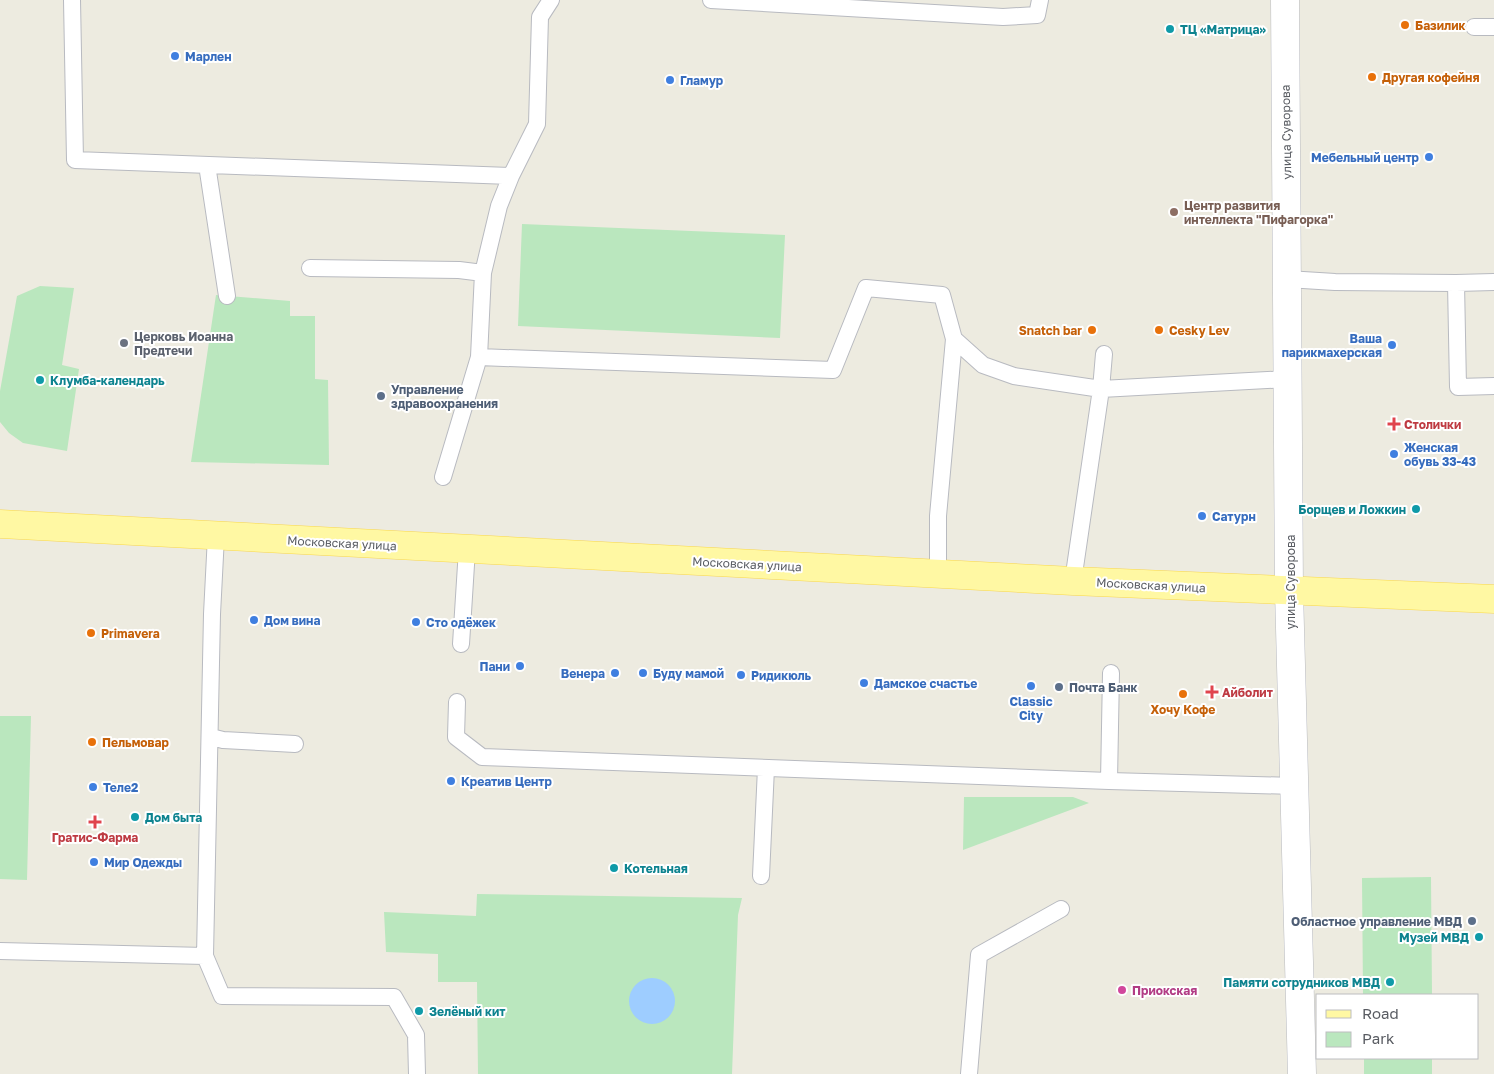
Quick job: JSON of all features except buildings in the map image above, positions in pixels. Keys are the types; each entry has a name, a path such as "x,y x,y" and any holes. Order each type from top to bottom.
{"main road":[{"name":"Московская улица","path":"0,524 1073,581 1494,599"}],"street":[{"name":"улица Суворова","path":"1285,0 1289,591 1302,1074"}],"lane":[{"path":"72,0 75,160 512,176"},
{"path":"443,477 479,357 483,272 499,206 538,124 540,17 550,0"},
{"path":"711,0 1002,17 1037,15 1040,0"},
{"path":"1474,27 1494,27"},
{"path":"207,165 227,296"},
{"path":"310,268 483,272"},
{"path":"1287,279 1335,282 1494,282"},
{"path":"1456,283 1458,388 1494,386"},
{"path":"479,357 833,370 866,288 942,295 954,339 938,516 938,574"},
{"path":"954,339 983,365 1014,376 1101,389 1288,379"},
{"path":"1073,581 1101,389 1104,354"},
{"path":"216,536 212,614 205,956 222,996 394,997 416,1035 417,1074"},
{"path":"461,644 467,549"},
{"path":"1109,781 1111,673"},
{"path":"457,702 456,737 482,757 1109,781 1294,786"},
{"path":"211,736 223,740 295,744"},
{"path":"761,876 766,768"},
{"path":"969,1074 979,955 1061,909"},
{"path":"0,951 205,956"}],"green space":[{"path":"522,224 785,235 780,338 518,326"},
{"name":"Клумба-календарь","path":"40,286 74,288 62,365 79,369 67,451 23,443 9,433 0,422 0,391 17,296"},
{"path":"216,295 290,301 290,316 315,316 315,379 328,380 329,465 191,462"},
{"path":"0,716 31,716 27,880 0,879"},
{"path":"964,797 1073,797 1089,803 963,850"},
{"path":"1431,877 1432,994 1363,994 1362,878"},
{"path":"477,894 742,898 738,915 732,1074 478,1074 477,982 438,982 438,954 386,952 384,912 476,916"},
{"path":"1364,1059 1432,1059 1432,1074 1364,1074"}],"water":[{"path":"652,978 665,982 671,988 675,1001 671,1014 665,1020 652,1024 639,1020 633,1014 629,1001 633,988 639,982"}],"place":[{"name":"Базилик","path":"1405,25"},
{"name":"ТЦ «Матрица»","path":"1170,29"},
{"name":"Марлен","path":"175,56"},
{"name":"Другая кофейня","path":"1372,77"},
{"name":"Гламур","path":"670,80"},
{"name":"Мебельный центр","path":"1429,157"},
{"name":"Центр развития интеллекта \"Пифагорка\"","path":"1174,212"},
{"name":"Snatch bar","path":"1092,330"},
{"name":"Cesky Lev","path":"1159,330"},
{"name":"Церковь Иоанна Предтечи","path":"124,343"},
{"name":"Ваша парикмахерская","path":"1392,345"},
{"name":"Клумба-календарь","path":"40,380"},
{"name":"Управление здравоохранения","path":"381,396"},
{"name":"Столички","path":"1394,424"},
{"name":"Женская обувь 33-43","path":"1394,454"},
{"name":"Борщев и Ложкин","path":"1416,509"},
{"name":"Сатурн","path":"1202,516"},
{"name":"Дом вина","path":"254,620"},
{"name":"Сто одёжек","path":"416,622"},
{"name":"Primavera","path":"91,633"},
{"name":"Пани","path":"520,666"},
{"name":"Венера","path":"615,673"},
{"name":"Буду мамой","path":"643,673"},
{"name":"Ридикюль","path":"741,675"},
{"name":"Дамское счастье","path":"864,683"},
{"name":"Classic City","path":"1031,686"},
{"name":"Почта Банк","path":"1059,687"},
{"name":"Айболит","path":"1212,692"},
{"name":"Хочу Кофе","path":"1183,694"},
{"name":"Пельмовар","path":"92,742"},
{"name":"Креатив Центр","path":"451,781"},
{"name":"Теле2","path":"93,787"},
{"name":"Дом быта","path":"135,817"},
{"name":"Гратис-Фарма","path":"95,822"},
{"name":"Мир Одежды","path":"94,862"},
{"name":"Котельная","path":"614,868"},
{"name":"Областное управление МВД","path":"1472,921"},
{"name":"Музей МВД","path":"1479,937"},
{"name":"Памяти сотрудников МВД","path":"1390,982"},
{"name":"Приокская","path":"1122,990"},
{"name":"Зелёный кит","path":"419,1011"}]}
